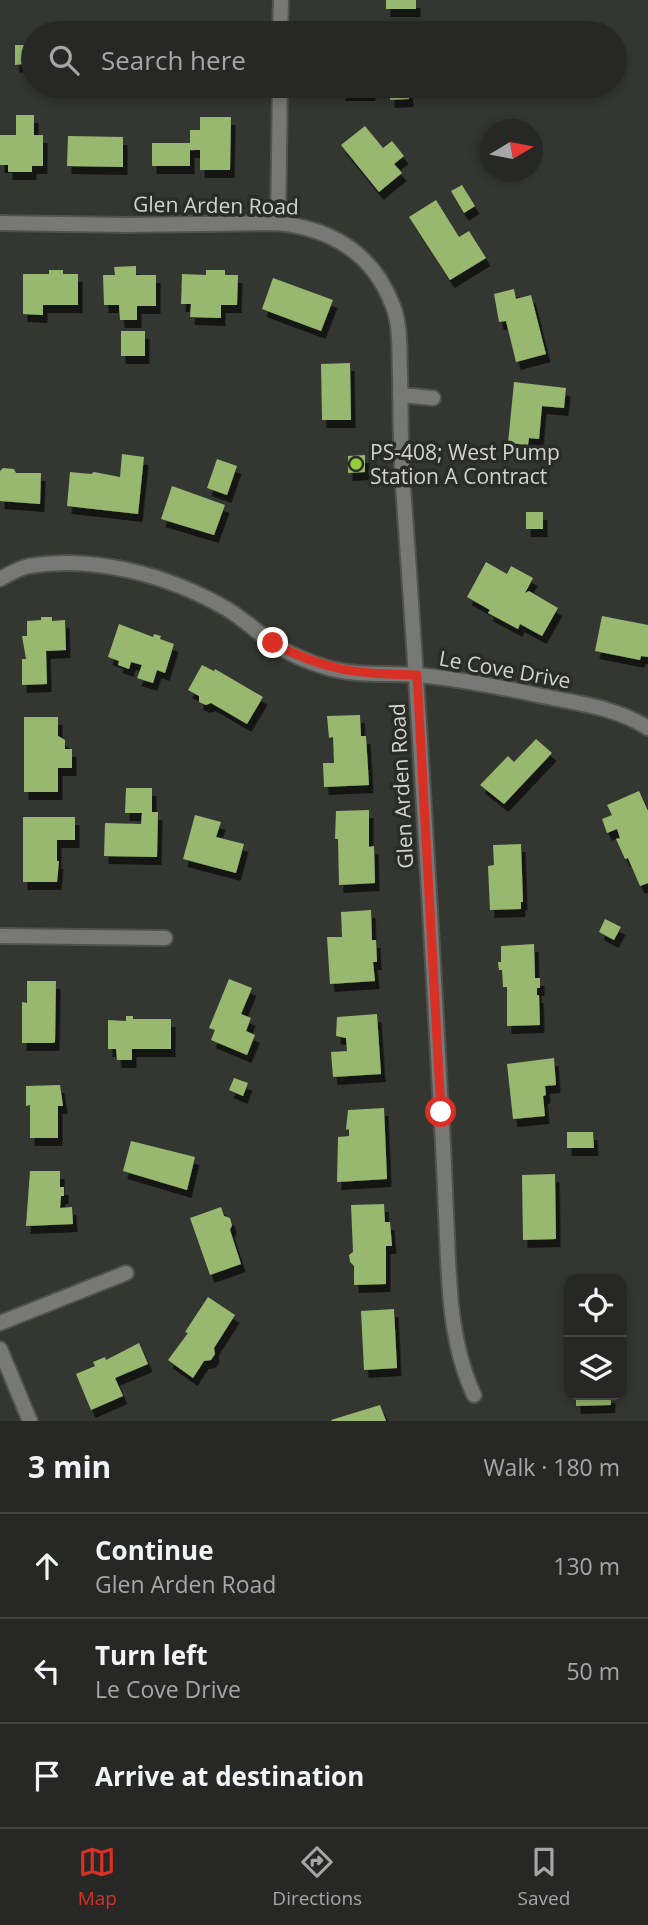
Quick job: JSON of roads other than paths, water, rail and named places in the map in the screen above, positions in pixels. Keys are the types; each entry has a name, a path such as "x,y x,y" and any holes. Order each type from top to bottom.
{"street":[{"path":"280,21 281,0"},
{"path":"278,223 280,98"},
{"name":"Glen Arden Road","path":"0,223 278,223 303,226 327,234 345,244 368,263 383,284 394,308 399,333 402,476 417,675 449,1285 458,1348 464,1374 474,1395"},
{"path":"400,395 433,398"},
{"name":"Le Cove Drive","path":"0,579 26,566 63,563 104,566 145,574 184,588 228,610 273,643 301,659 332,669 364,674 417,675 500,687 617,713 648,728"},
{"path":"0,936 165,938"},
{"path":"0,1323 126,1273"},
{"path":"0,1349 30,1421"}],"place":[{"name":"PS-408; West Pump Station A Contract","path":"356,464"}]}
